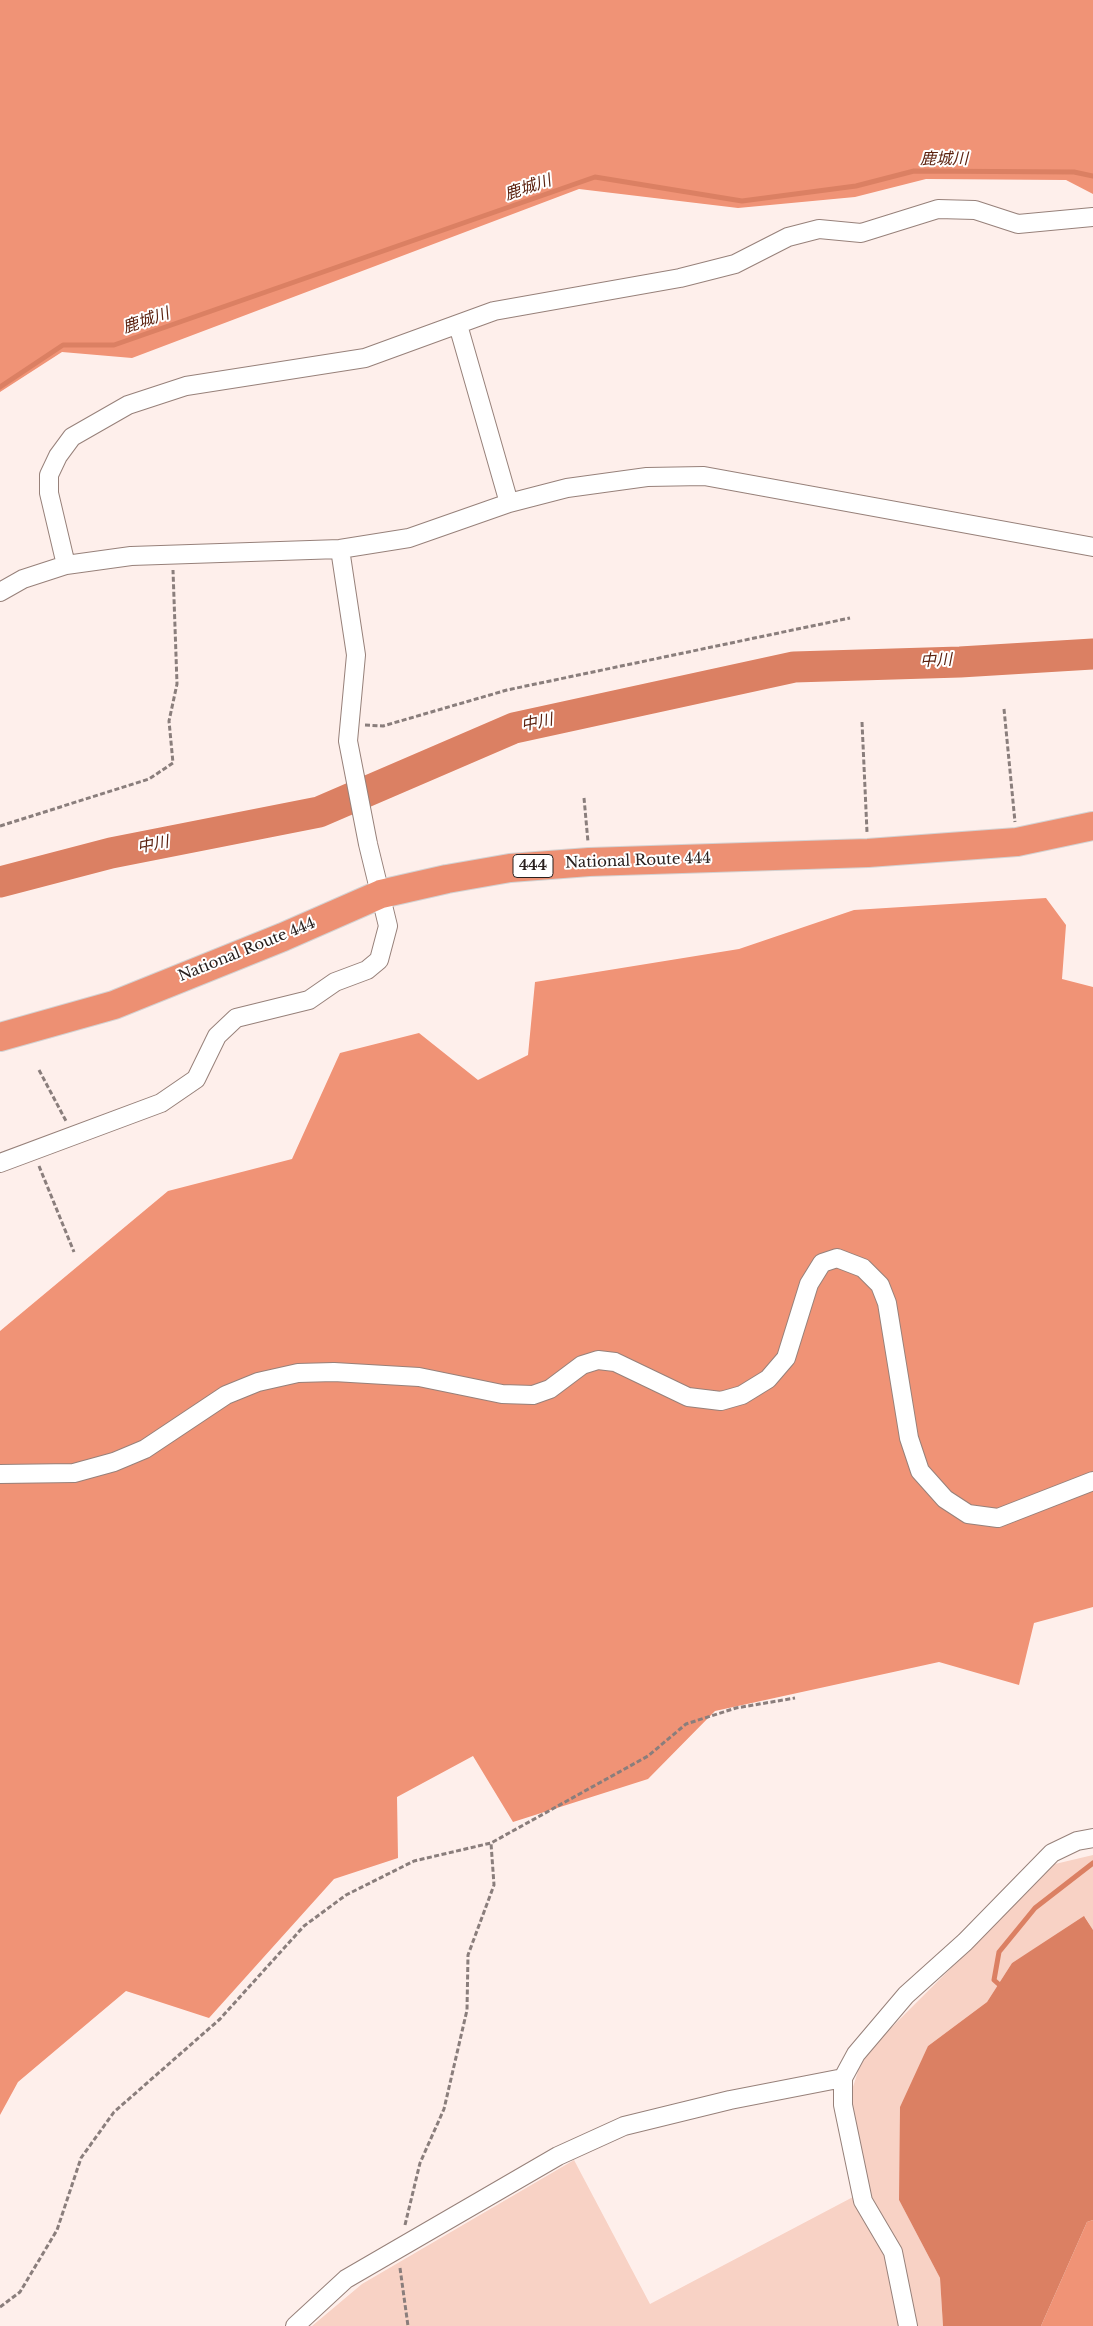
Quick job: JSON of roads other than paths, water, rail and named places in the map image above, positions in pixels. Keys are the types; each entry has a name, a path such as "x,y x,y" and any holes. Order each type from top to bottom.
{"highway":[{"name":"National Route 444","path":"0,1036 114,1005 283,937 381,894 510,868 589,862 868,853 1017,842 1093,826"}],"street":[{"path":"66,565 49,493 48,475 58,456 72,437 128,405 186,386 366,358 494,311 680,278 735,264 788,237 819,229 861,233 938,210 975,210 1018,224 1093,217"},
{"path":"458,325 509,503"},
{"path":"0,592 23,579 66,565 131,556 340,549 409,538 509,503 567,488 647,477 704,476 1093,547"},
{"path":"0,1163 161,1104 196,1080 217,1036 236,1018 309,1000 335,982 367,970 379,960 388,926 368,844 349,732 356,655 340,549"},
{"path":"0,1474 74,1473 114,1462 145,1449 226,1395 258,1382 298,1373 334,1372 419,1377 502,1394 533,1395 550,1389 582,1365 598,1360 615,1362 688,1397 721,1401 742,1395 768,1379 786,1358 809,1284 822,1263 837,1258 863,1268 880,1285 887,1302 909,1438 920,1471 945,1499 968,1514 998,1518 1023,1510 1093,1481"},
{"path":"908,2326 893,2252 863,2201 843,2105 843,2078 856,2054 906,1995 965,1942 1052,1853 1078,1841 1093,1838"},
{"path":"295,2326 346,2279 558,2156 624,2126 730,2100 843,2078"}],"waterway":[{"name":"鹿城川","path":"0,387 63,345 114,345 595,177 742,201 856,186 914,171 1074,172 1093,176"},
{"name":"中川","path":"0,882 111,853 319,812 514,728 794,667 960,662 1093,654"},
{"path":"1003,1988 994,1980 999,1952 1035,1908 1093,1863"}]}
